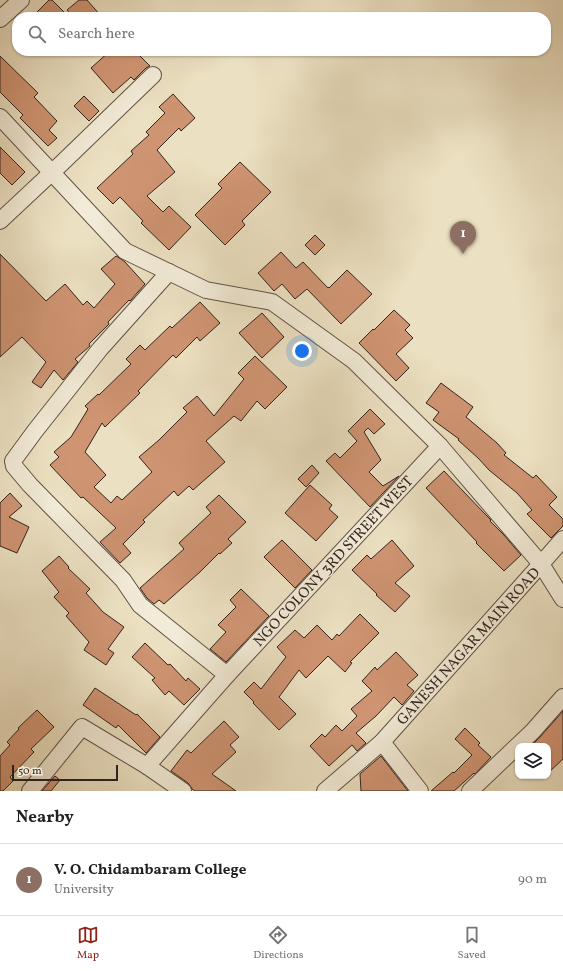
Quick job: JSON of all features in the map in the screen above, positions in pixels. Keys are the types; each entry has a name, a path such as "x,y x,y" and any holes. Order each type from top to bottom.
{"street":[{"path":"0,20 21,0"},
{"path":"0,221 152,75"},
{"name":"GANESH NAGAR MAIN ROAD","path":"0,117 125,251 206,290 272,302 354,361 440,446 541,564 382,742 325,791"},
{"path":"169,272 100,350 13,461 14,466 30,485 123,580 140,605 227,675"},
{"name":"NGO COLONY 3RD STREET WEST","path":"147,766 227,675 440,446"},
{"path":"563,540 541,564 563,599"},
{"path":"470,791 532,731 563,697"},
{"path":"30,791 82,727 147,766 183,791"},
{"path":"382,742 420,791"}],"building":[{"path":"49,0 52,0 64,12 37,12"},
{"path":"79,0 87,0 98,12 69,12 67,10"},
{"path":"0,56 38,93 34,97 57,121 49,130 57,138 48,146 20,118 23,115 0,92"},
{"path":"104,56 140,56 150,66 134,80 131,77 113,93 91,68"},
{"path":"173,94 195,118 181,131 179,128 157,150 175,172 147,196 163,212 169,206 191,227 169,250 141,223 143,221 120,197 113,204 97,188 133,154 131,151 149,135 146,132 165,113 159,107"},
{"path":"84,96 99,111 89,121 74,106"},
{"path":"0,147 25,172 12,185 0,173"},
{"path":"240,162 271,192 242,221 245,225 225,245 195,215 222,188 218,184"},
{"path":"315,235 325,245 315,255 305,245"},
{"path":"281,252 296,268 303,262 328,288 347,270 372,294 341,324 307,289 295,299 282,284 274,291 258,273"},
{"path":"0,254 46,301 65,284 83,305 87,301 94,308 115,284 101,269 116,256 125,262 145,284 108,322 109,324 89,344 90,346 75,359 78,362 63,380 54,370 41,388 32,382 46,362 22,337 0,357"},
{"path":"200,302 220,323 200,341 197,337 176,358 173,355 138,391 140,393 105,427 102,423 85,452 106,475 94,487 111,503 117,496 122,500 152,472 139,457 159,440 187,412 183,408 197,396 214,416 244,379 238,373 255,356 287,387 265,409 257,401 241,421 234,416 206,441 225,462 193,490 189,486 178,496 174,491 143,520 145,522 123,544 131,553 120,563 100,542 116,528 83,497 81,498 50,465 59,457 54,452 71,437 88,409 85,406 98,394 99,395 131,364 126,359 140,345 145,350 170,326 172,328"},
{"path":"394,310 410,325 405,330 413,338 396,354 409,368 396,381 359,343"},
{"path":"262,313 284,337 262,358 239,333"},
{"path":"441,383 473,407 466,417 497,443 506,453 504,455 533,478 536,475 557,497 549,505 563,519 563,526 551,538 527,514 532,510 517,493 489,470 458,440 459,439 433,420 439,412 426,403"},
{"path":"370,409 385,424 374,434 368,428 364,432 381,460 369,472 383,486 399,476 370,507 326,461 335,453 340,458 357,441 348,431"},
{"path":"312,465 319,473 306,487 298,479"},
{"path":"444,471 491,520 490,521 521,555 504,571 476,543 477,542 426,488"},
{"path":"310,485 332,505 329,509 338,517 316,541 285,513"},
{"path":"10,493 22,506 9,517 29,527 17,553 0,546 0,503"},
{"path":"219,495 246,522 228,539 232,543 220,554 219,553 200,572 164,604 159,600 154,604 147,598 140,588 184,549 179,543 211,513 206,507"},
{"path":"282,540 312,570 295,588 264,557"},
{"path":"392,540 414,566 395,583 410,596 395,612 352,570 367,555 371,559"},
{"path":"59,556 69,567 68,568 90,589 86,593 103,612 124,627 108,649 114,653 106,665 84,650 89,642 66,616 69,613 54,597 59,592 42,571"},
{"path":"241,589 269,616 226,662 210,649 226,632 218,625 236,607 230,600"},
{"path":"360,614 379,633 350,662 352,663 345,672 328,656 306,678 299,670 279,697 296,714 279,730 244,692 254,682 261,689 286,657 277,647 295,630 304,638 317,625 332,640 337,634 339,636"},
{"path":"145,643 168,665 170,664 186,681 188,678 200,689 184,705 169,691 165,695 152,680 155,678 132,657"},
{"path":"396,652 418,675 407,685 414,691 402,705 394,697 376,716 356,733 366,743 357,751 352,745 329,766 310,746 322,734 325,737 336,725 342,731 357,716 351,709 372,691 362,681 375,667 377,670"},
{"path":"95,688 136,715 137,714 160,737 146,753 118,725 116,728 83,705"},
{"path":"37,710 54,727 31,749 34,752 10,777 13,781 3,791 0,791 0,756 10,745 7,742 19,729 18,728"},
{"path":"563,711 563,759 551,770 551,743 534,743"},
{"path":"224,721 239,737 230,745 236,752 212,774 236,791 195,791 188,783 171,771 187,750 191,753"},
{"path":"465,728 480,743 478,745 491,757 475,774 474,773 454,791 431,791 453,772 454,773 472,755 455,739"},
{"path":"381,756 408,791 361,791 360,774"},
{"path":"55,776 60,780 51,791 42,791"}],"place":[{"name":"V. O. Chidambaram College","path":"463,254"}]}
